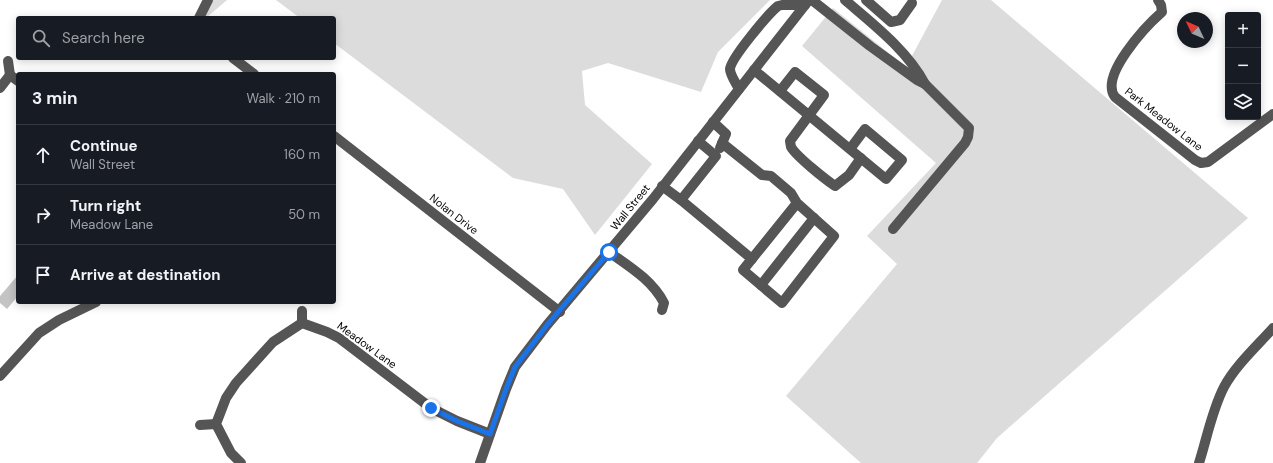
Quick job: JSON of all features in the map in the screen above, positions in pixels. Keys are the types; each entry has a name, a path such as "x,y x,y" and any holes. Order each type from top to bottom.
{"street":[{"path":"200,16 208,0"},
{"path":"845,0 904,55 919,71 925,84"},
{"path":"866,0 891,22 900,20 911,1"},
{"name":"Park Meadow Lane","path":"1158,0 1161,4 1162,12 1149,23 1130,47 1112,79 1112,94 1115,97 1195,160 1201,162 1208,162 1273,114"},
{"path":"739,89 731,73 731,65 753,33 778,6 809,2 917,80 925,84 969,128 968,137 965,143 893,229"},
{"name":"Wall Street","path":"480,463 515,367 534,341 609,252 809,2"},
{"path":"236,60 251,72"},
{"path":"0,88 14,78 8,61"},
{"path":"754,70 886,179 902,160 865,129 850,149"},
{"path":"780,91 795,72 824,95 790,140 791,146 825,178 835,186 849,174 861,158"},
{"path":"681,200 716,156 726,134 713,122"},
{"name":"Nolan Drive","path":"336,138 560,312"},
{"path":"698,141 716,156"},
{"path":"722,143 762,175 771,176 791,193 797,203 834,236 782,303 743,270 797,203"},
{"path":"662,186 752,259"},
{"path":"761,285 814,218"},
{"path":"609,252 642,276 658,292 664,303 662,310"},
{"path":"0,376 39,333 60,320 92,304"},
{"path":"241,463 231,453 216,424 226,398 236,383 273,342 302,323 302,310"},
{"name":"Meadow Lane","path":"302,323 328,332 339,338 431,408 457,421 490,434"},
{"path":"1200,463 1216,408 1225,386 1234,372 1273,328"},
{"path":"200,425 216,424"}],"shaded area":[{"path":"210,0 227,0 208,16 201,16"},
{"path":"276,0 770,0 718,52 701,92 608,63 582,71 585,105 652,164 595,235 563,189 513,178 336,45 336,16 297,16"},
{"path":"942,0 991,0 1248,218 997,438 977,463 861,463 786,396 897,264 867,236 936,163 802,46 833,8 906,67"}],"building":[{"path":"16,277 16,298 7,309 0,303 0,296"}],"route":[{"path":"431,408 457,421 490,434 515,367 547,325 560,312 609,252"}]}
